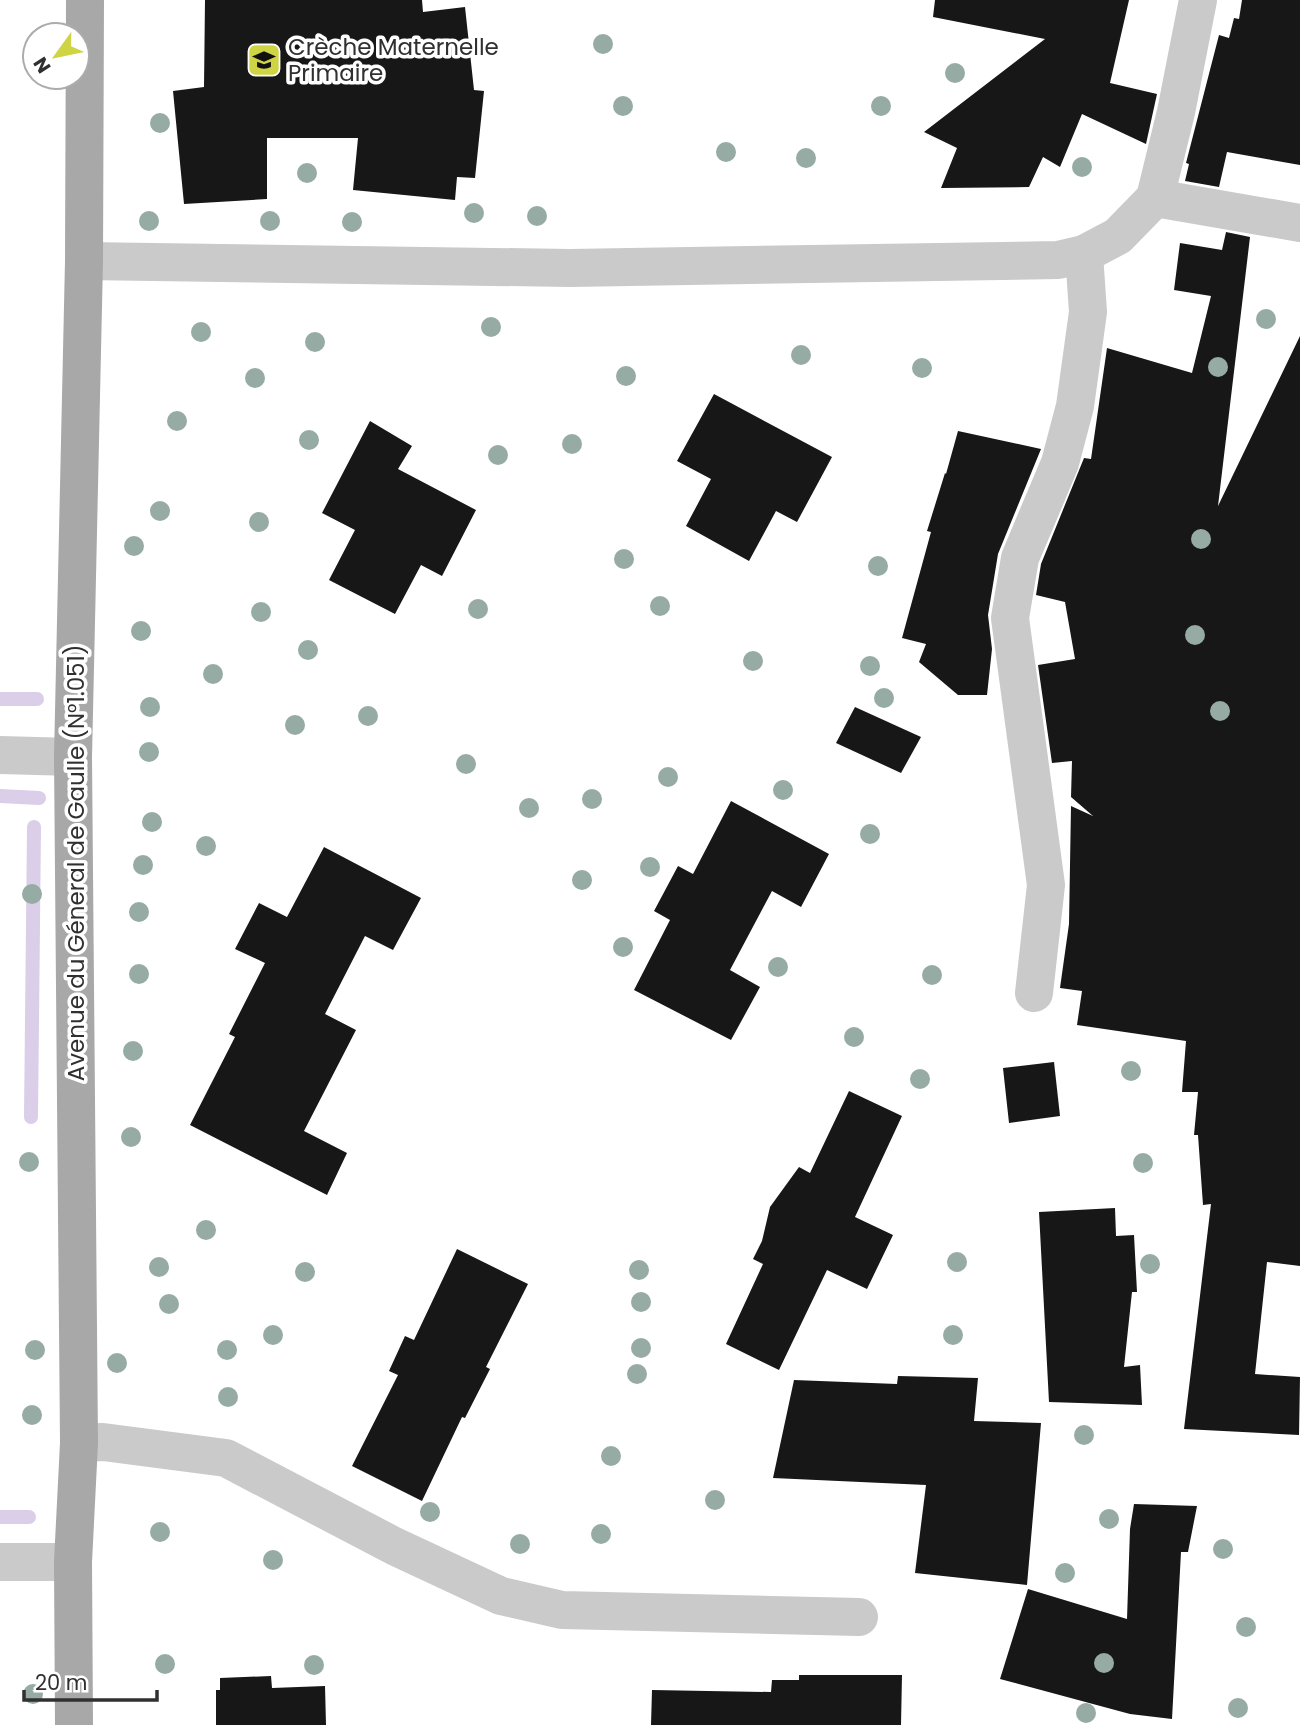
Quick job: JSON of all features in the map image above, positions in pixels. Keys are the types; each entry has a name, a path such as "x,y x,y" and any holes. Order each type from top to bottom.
{"main road":[{"name":"Avenue du Géneral de Gaulle (N°1.051)","path":"74,1725 73,1562 79,1443 74,757 84,261 85,0"}],"street":[{"path":"84,261 570,268 1058,260 1084,254 1118,236 1155,198 1176,112 1198,0"},
{"path":"1155,198 1300,223"},
{"path":"1034,993 1046,885 1010,618 1020,558 1060,463 1075,407 1088,312 1084,254"},
{"path":"0,755 74,757"},
{"path":"79,1443 103,1442 226,1458 394,1546 501,1596 562,1609 859,1617"},
{"path":"0,1562 73,1562"}],"building":[{"path":"205,0 422,0 423,12 465,7 474,90 484,91 475,178 457,177 455,200 353,190 358,138 267,138 267,199 184,204 173,91 204,87"},
{"path":"935,0 1129,0 1110,83 1157,94 1146,144 1082,114 1060,167 1043,157 1029,187 941,188 957,148 924,132 1045,39 933,17"},
{"path":"1242,0 1300,0 1300,165 1227,152 1219,187 1185,181 1189,164 1186,163 1219,35 1229,38 1234,18 1239,19"},
{"path":"1226,232 1250,237 1218,506 1300,336 1300,1266 1267,1262 1255,1374 1300,1377 1299,1435 1184,1429 1211,1204 1203,1205 1198,1135 1194,1135 1198,1092 1182,1092 1186,1041 1077,1025 1082,991 1060,988 1069,924 1071,806 1093,816 1071,797 1072,761 1052,763 1038,665 1075,659 1065,602 1036,595 1041,564 1084,458 1091,459 1107,348 1192,373 1211,296 1174,290 1180,243 1222,250"},
{"path":"714,394 832,457 797,522 776,511 749,561 686,526 711,479 677,461"},
{"path":"370,421 412,446 398,469 476,510 442,576 421,565 395,614 329,580 355,530 322,513"},
{"path":"958,431 1041,449 998,554 988,615 992,649 987,695 958,695 919,662 926,644 902,638 931,532 927,531"},
{"path":"855,707 921,737 901,773 836,743"},
{"path":"731,801 829,854 801,907 772,891 730,970 760,987 731,1040 634,990 670,920 654,911 678,866 693,874"},
{"path":"324,847 421,898 393,950 365,936 325,1014 356,1030 304,1131 347,1153 327,1195 190,1125 235,1037 229,1034 265,963 235,949 259,903 287,917"},
{"path":"1054,1062 1060,1116 1009,1123 1003,1068"},
{"path":"849,1091 902,1116 855,1217 893,1235 867,1289 827,1270 779,1370 726,1344 763,1264 753,1259 762,1241 770,1207 799,1167 810,1173"},
{"path":"1115,1208 1116,1236 1134,1235 1137,1292 1132,1292 1124,1367 1140,1365 1142,1405 1049,1402 1039,1212"},
{"path":"457,1249 528,1284 486,1367 490,1369 465,1418 462,1417 422,1501 352,1466 398,1375 389,1371 405,1336 414,1340"},
{"path":"898,1376 978,1378 974,1421 1041,1423 1027,1585 915,1573 926,1485 773,1478 794,1380 897,1384"},
{"path":"1134,1504 1197,1506 1188,1552 1181,1552 1172,1719 1130,1714 1000,1679 1028,1589 1127,1619 1130,1529"},
{"path":"799,1675 902,1675 901,1725 651,1725 652,1690 771,1692 772,1680 799,1680"},
{"path":"271,1676 272,1688 325,1686 326,1725 216,1725 216,1690 220,1690 220,1678"}],"waterway":[{"path":"0,699 37,699"},
{"path":"0,796 39,798"},
{"path":"31,1117 34,827"},
{"path":"0,1517 29,1517"}],"place":[{"name":"Crèche Maternelle Primaire","path":"264,60"}]}
